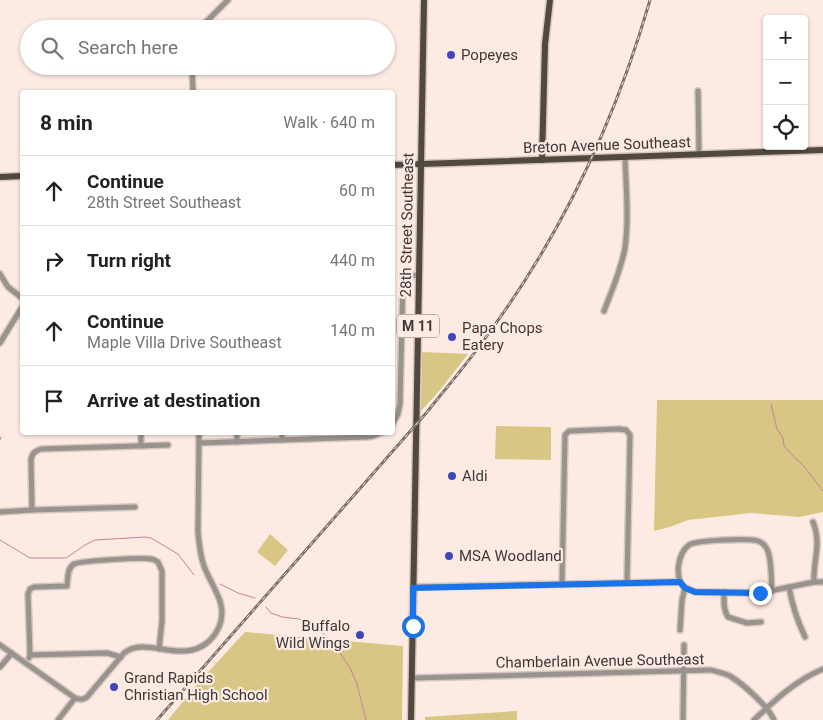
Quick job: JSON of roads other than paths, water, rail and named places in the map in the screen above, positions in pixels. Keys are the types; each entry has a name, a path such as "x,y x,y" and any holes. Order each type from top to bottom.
{"main road":[{"name":"28th Street Southeast","path":"411,720 424,0"},
{"path":"542,160 545,44 550,0"},
{"name":"Breton Avenue Southeast","path":"395,165 823,150"},
{"path":"0,177 20,176"}],"street":[{"path":"208,20 228,0"},
{"path":"192,75 192,90"},
{"path":"698,91 699,155"},
{"path":"604,311 619,272 624,248 627,224 625,157"},
{"path":"0,274 8,287 20,296"},
{"path":"395,420 400,404 403,279 406,276 419,275"},
{"path":"0,343 20,310"},
{"path":"562,584 565,435 569,431 619,429 626,430 630,434 626,582"},
{"path":"140,435 141,446"},
{"path":"0,645 75,698 84,699 129,650 137,647 183,652 199,648 216,634 222,618 222,607 220,598 212,585 204,565 198,532 199,435"},
{"path":"237,435 237,442"},
{"path":"282,435 282,440"},
{"path":"200,443 367,437 376,435"},
{"path":"32,510 31,460 32,455 37,450 168,445"},
{"path":"0,512 135,507"},
{"path":"813,522 817,530 818,543 813,574 814,582"},
{"path":"772,591 769,556 766,548 756,540 720,540 690,544 685,548 679,562 680,582 685,588 695,592 760,593 772,591 814,582 823,582"},
{"path":"26,663 30,655 28,594 30,589 34,587 68,586 69,568 73,564 80,562 151,559 158,562 162,571 162,621 159,649"},
{"path":"413,588 680,582"},
{"path":"789,587 793,606 805,637"},
{"path":"680,630 682,600 685,588"},
{"path":"724,592 725,609 728,617 747,622 761,622"},
{"path":"683,720 684,645"},
{"path":"0,667 12,653"},
{"path":"30,655 107,653 121,657"},
{"name":"Chamberlain Avenue Southeast","path":"412,678 711,670 728,675 739,682 767,708 774,720"},
{"path":"754,720 776,698 803,679 823,670"},
{"path":"58,720 75,698"}],"waterway":[{"path":"771,404 777,429 783,438 784,446 803,465 823,491"},
{"path":"0,540 30,558 66,558 95,540 151,538 178,554 194,575"},
{"path":"220,584 238,593 255,598"},
{"path":"266,607 271,613 282,617 299,619 317,627 336,647 350,668 357,684 366,720"}],"railway":[{"path":"157,720 427,412 472,356 513,298 562,218 603,133 636,45 650,0"}],"place":[{"name":"Popeyes","path":"451,55"},
{"name":"Papa Chops Eatery","path":"452,337"},
{"name":"Aldi","path":"452,476"},
{"name":"MSA Woodland","path":"449,556"},
{"name":"Buffalo Wild Wings","path":"360,635"},
{"name":"Grand Rapids Christian High School","path":"114,687"}]}
